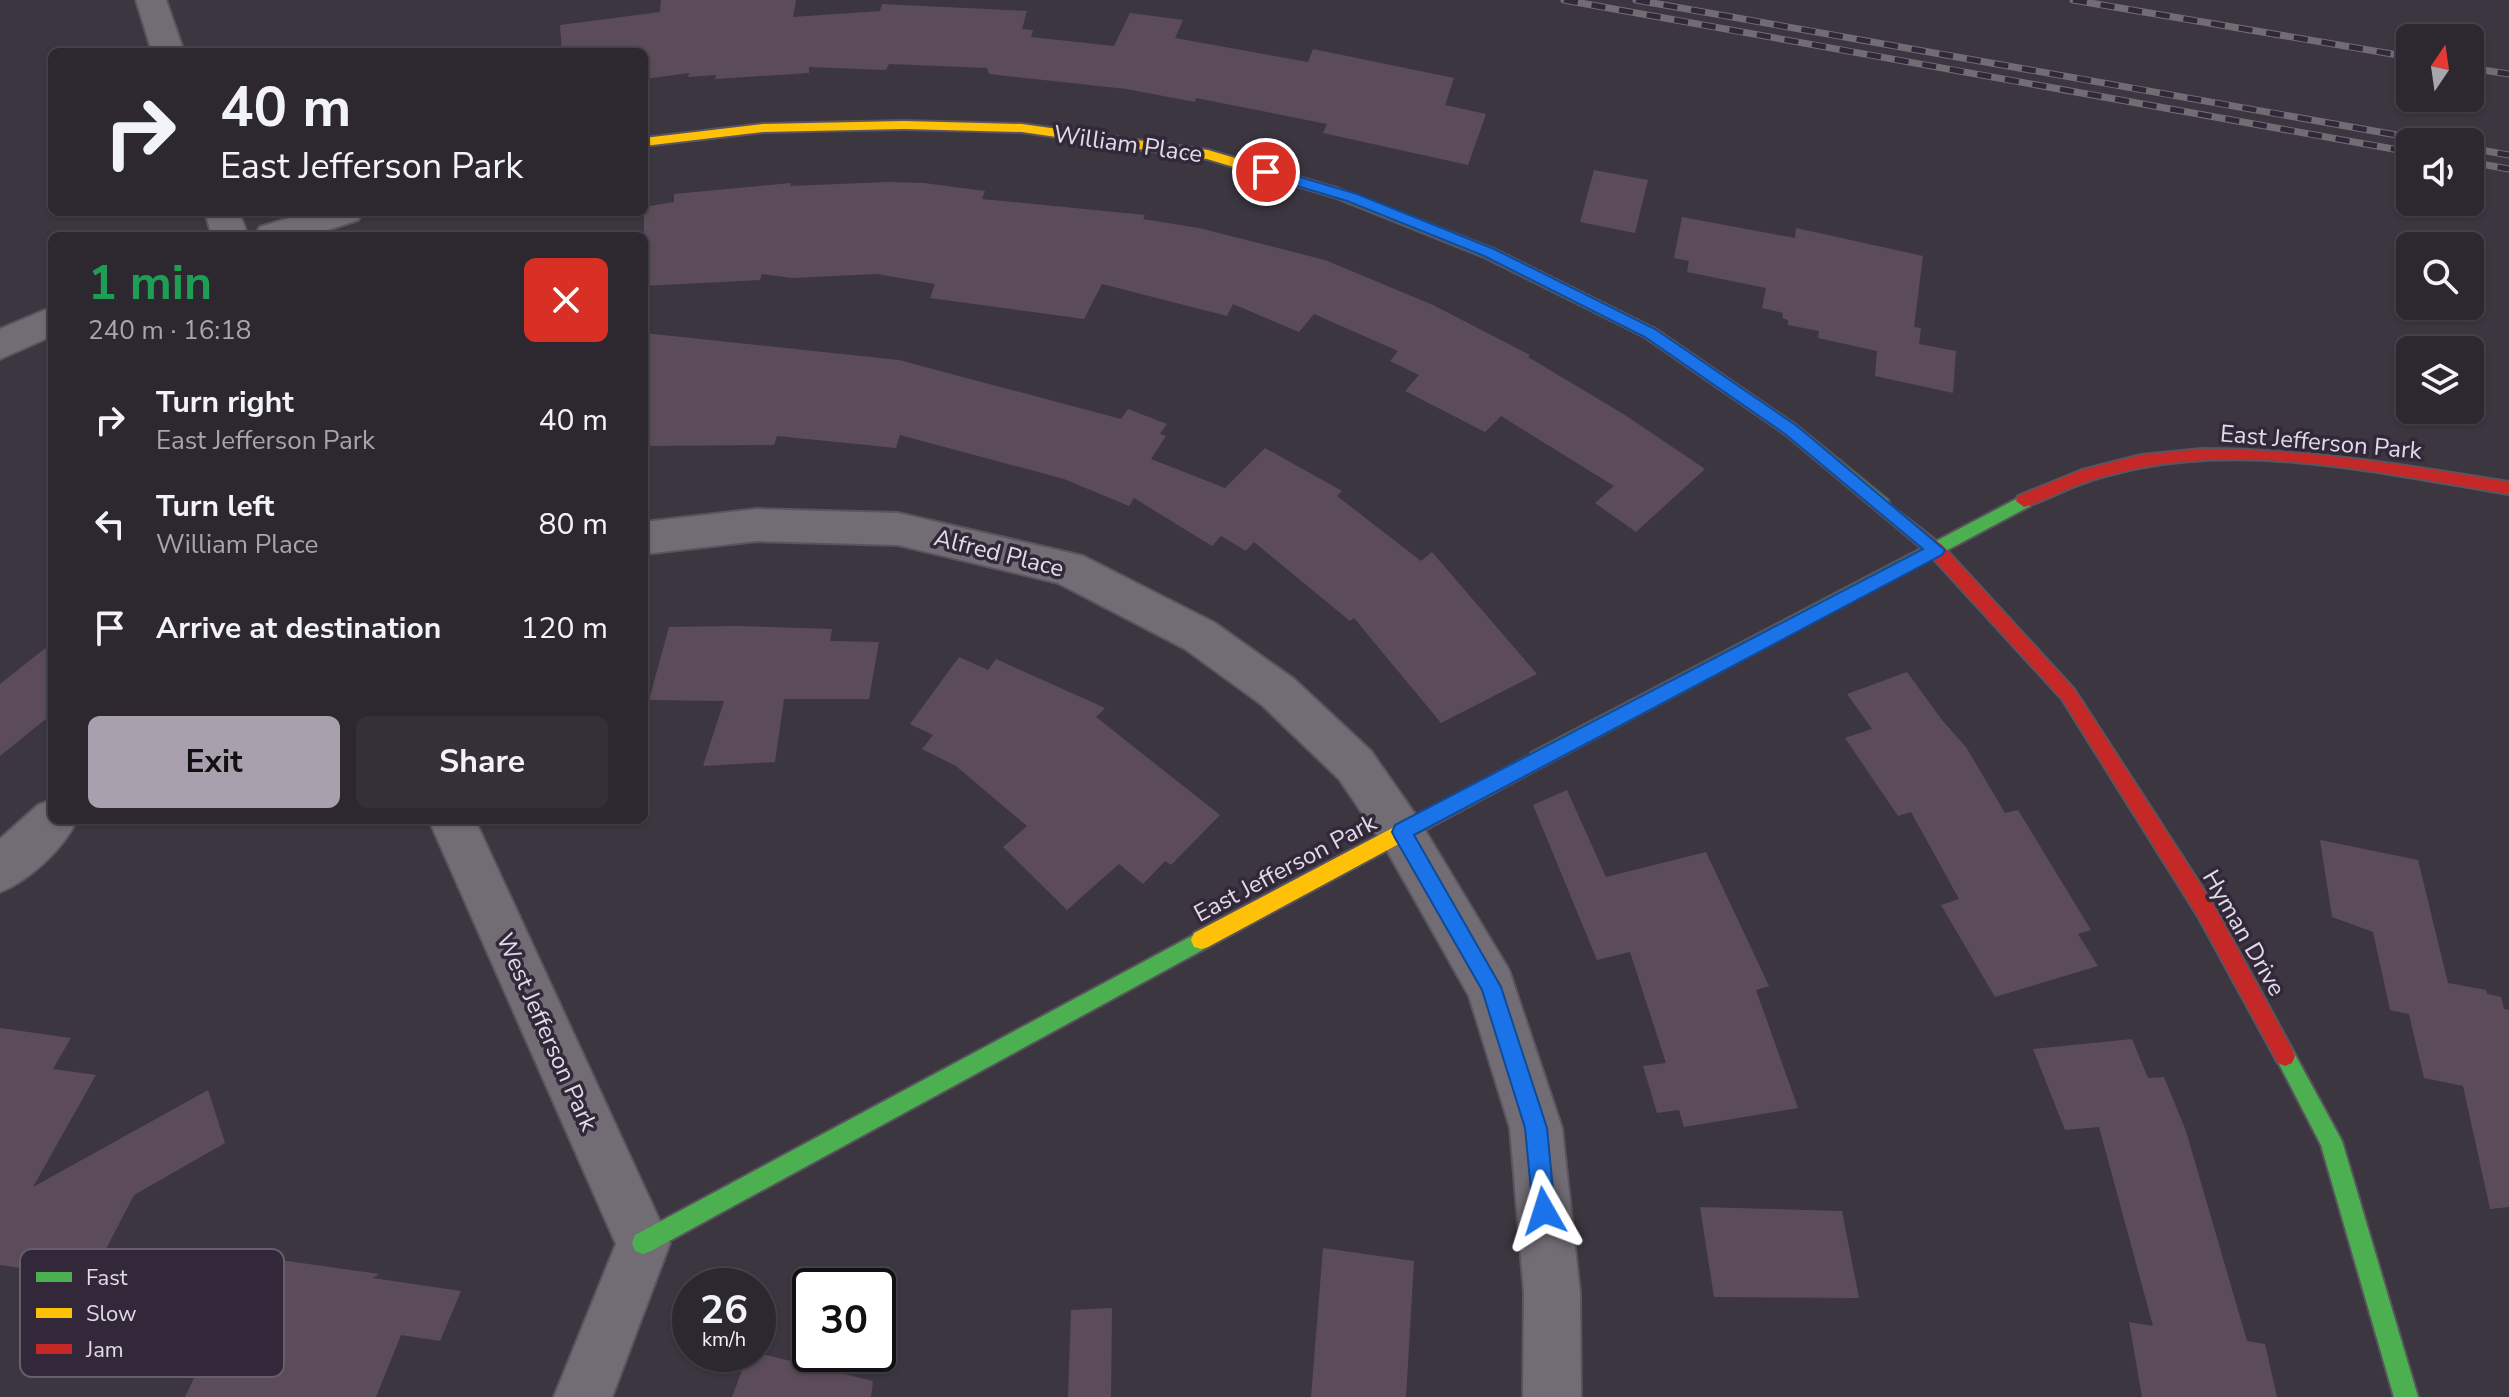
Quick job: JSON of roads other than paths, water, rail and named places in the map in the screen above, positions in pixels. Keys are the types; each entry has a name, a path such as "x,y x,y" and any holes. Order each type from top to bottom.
{"street":[{"path":"151,0 167,48"},
{"name":"William Place","path":"648,142 763,128 904,125 1022,128 1208,155 1352,197 1489,253 1650,333 1791,430 1936,550"},
{"path":"284,232 334,216"},
{"path":"0,345 48,322"},
{"name":"East Jefferson Park","path":"643,1243 1401,832 2056,484 2136,460 2229,454 2362,466 2509,488"},
{"name":"Alfred Place","path":"648,538 757,525 898,529 1068,568 1200,636 1278,692 1355,765 1401,832 1491,987 1536,1128 1552,1293 1552,1397"},
{"name":"Hyman Drive","path":"1936,550 2068,694 2206,911 2331,1141 2406,1397"},
{"path":"0,870 50,824"},
{"name":"West Jefferson Park","path":"454,824 643,1243"},
{"path":"583,1397 643,1243"}],"railway":[{"path":"1564,0 2396,149"},
{"path":"1636,0 2396,135"},
{"path":"2073,0 2396,55"},
{"path":"2484,70 2509,74"},
{"path":"2484,151 2509,155"},
{"path":"2484,165 2509,169"}]}
